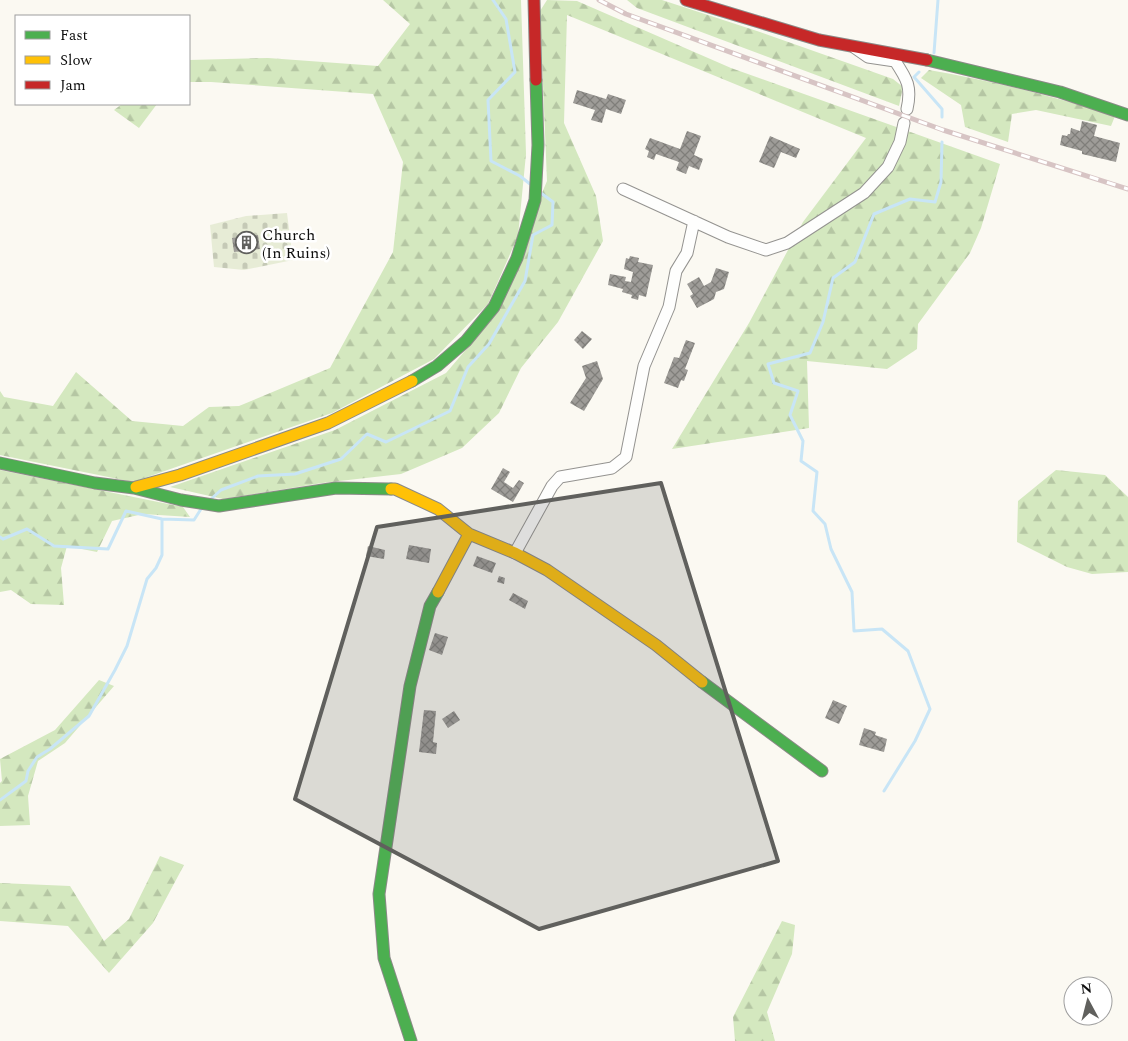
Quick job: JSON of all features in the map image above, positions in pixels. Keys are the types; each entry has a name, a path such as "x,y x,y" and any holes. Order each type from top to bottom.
{"street":[{"path":"134,488 180,475 328,424 400,388 437,366 466,341 494,307 517,258 535,200 538,145 534,0"},
{"path":"686,0 820,40 937,62 1060,92 1128,115"},
{"path":"853,46 868,58 894,61 907,79 909,100 907,109"},
{"path":"623,189 728,237 766,250 787,243 864,193 888,167 900,142 904,123"},
{"path":"515,553 552,486 560,477 612,468 626,457 644,366 669,307 676,271 687,253 694,221"},
{"path":"0,463 219,506 336,488 395,488 438,509 469,534 515,553 547,570 656,645 727,702 822,771"},
{"path":"411,1041 384,958 379,894 410,686 423,633 430,606 469,534"}],"highlighted area":[{"path":"661,483 778,861 539,929 295,799 377,527"}],"green space":[{"path":"383,0 521,0 526,154 518,236 488,304 434,359 332,413 133,482 0,455 0,391 4,397 53,406 76,372 132,421 183,426 209,407 239,406 330,368 393,252 403,162 373,94 190,82 190,60 268,58 378,66 410,24"},
{"path":"547,0 577,1 731,68 1000,164 981,228 970,253 918,324 917,349 887,369 807,361 809,428 672,449 749,323 803,222 866,138 567,15 564,123 596,196 603,241 558,322 521,368 499,413 462,448 401,474 322,483 223,499 170,487 335,430 446,373 499,311 523,238 547,181 540,11"},
{"path":"627,0 662,0 893,79 903,87 899,106 637,8"},
{"path":"929,70 1023,90 1115,116 1111,126 1036,110 1012,114 1008,142 965,127 961,105 921,78"},
{"path":"121,105 156,105 139,128 114,110"},
{"path":"287,213 293,260 244,270 214,267 210,225 246,216"},
{"path":"0,470 183,507 190,517 143,514 112,521 97,552 67,546 61,568 64,605 31,604 11,590 0,592"},
{"path":"1056,470 1105,475 1128,497 1128,572 1092,574 1067,567 1017,542 1018,501"},
{"path":"99,680 114,686 65,743 38,761 28,796 30,825 0,826 0,783 2,781 0,759 55,730"},
{"path":"160,856 184,865 153,923 109,973 68,926 0,921 0,883 70,886 104,941 129,919"},
{"path":"782,921 795,925 792,954 767,1012 775,1041 735,1041 733,1017"}],"building":[{"path":"577,90 606,99 608,94 626,100 621,114 606,109 602,123 591,120 595,110 573,103"},
{"path":"1082,121 1097,125 1094,136 1120,143 1116,162 1082,154 1082,151 1060,145 1062,135 1067,136 1070,134 1071,128 1080,131"},
{"path":"687,131 701,136 694,155 703,159 699,170 689,166 686,174 676,170 679,162 656,154 654,160 647,157 649,151 645,149 650,138 680,149"},
{"path":"770,136 800,149 796,158 781,152 774,168 759,162"},
{"name":"Church (In Ruins)","path":"258,235 260,249 234,252 232,238"},
{"path":"630,256 639,258 638,262 653,265 646,297 639,295 638,300 631,298 632,295 622,292 623,289 608,285 610,274 626,277 625,281 631,282 633,272 624,269 626,258 629,259"},
{"path":"716,268 729,272 724,289 716,292 714,299 697,308 690,296 693,294 687,284 699,277 704,286 711,282"},
{"path":"582,331 592,339 583,349 574,340"},
{"path":"686,340 695,343 685,369 688,370 684,381 681,380 678,388 664,383 674,357 679,358"},
{"path":"597,361 603,379 584,411 570,403 586,378 582,366"},
{"path":"503,468 510,472 504,482 513,488 519,480 524,483 513,502 491,489"},
{"path":"409,545 431,549 429,563 406,559"},
{"path":"368,546 385,550 384,559 366,556"},
{"path":"477,556 496,563 492,573 473,566"},
{"path":"499,576 505,578 504,584 497,582"},
{"path":"513,593 528,601 525,609 509,600"},
{"path":"435,633 448,637 442,655 429,650"},
{"path":"833,700 847,706 839,724 825,718"},
{"path":"424,710 436,711 433,742 437,743 436,754 419,752"},
{"path":"454,711 460,720 448,728 442,719"},
{"path":"864,728 876,732 875,735 887,739 884,752 859,745"}],"waterway":[{"path":"493,0 506,19 515,72 488,100 491,161 520,176 530,184"},
{"path":"934,53 938,0"},
{"path":"919,72 914,77 942,109 942,117"},
{"path":"884,791 915,741 930,709 908,651 882,629 854,631 852,592 831,549 825,524 813,511 817,472 801,461 803,441 790,415 798,391 774,383 768,364 810,353 823,322 833,278 855,262 874,214 910,199 935,202 941,182 942,142"},
{"path":"211,499 221,490 258,476 295,474 341,459 367,434 386,442 450,411 468,367 489,344 525,281 533,235 552,225 553,202 541,193"},
{"path":"0,537 3,539 27,529 54,546 108,549 126,511 162,519 194,520 201,509"},
{"path":"0,800 26,781 28,771 37,757 50,749 89,716 127,646 147,579 156,568 162,555 162,519"}],"railway":[{"path":"599,0 626,14 943,130 1128,189"}],"traffic: fast":[{"path":"927,60 1060,92 1128,115"},
{"path":"412,381 437,366 466,341 494,307 517,258 535,200 538,145 536,80"},
{"path":"0,463 219,506 336,488 391,489"},
{"path":"411,1041 384,958 379,894 410,686 430,606 438,592"},
{"path":"702,682 822,771"}],"traffic: slow":[{"path":"136,487 180,475 328,423 412,381"},
{"path":"391,489 395,489 438,509 469,534 515,553 547,570 656,645 702,682"},
{"path":"438,592 469,534"}],"traffic: jam":[{"path":"534,0 536,80"},
{"path":"686,0 819,40 927,60"}],"place":[{"name":"Church (In Ruins)","path":"246,243"}]}
